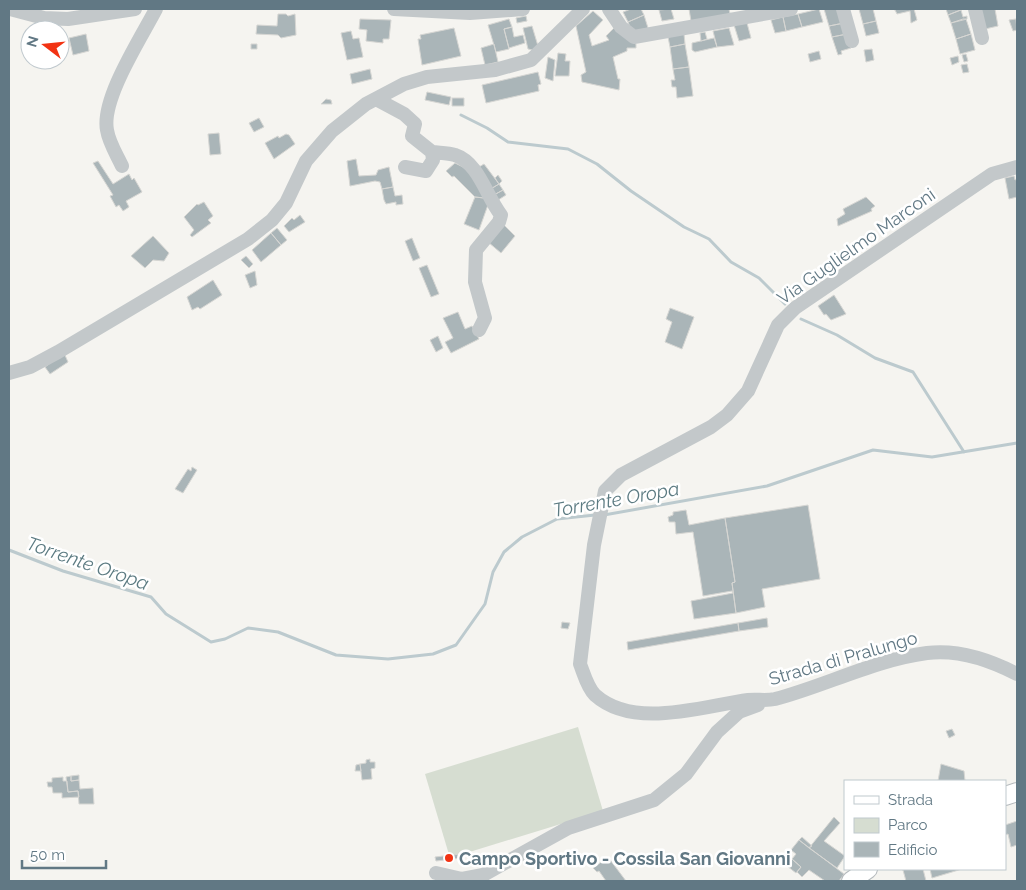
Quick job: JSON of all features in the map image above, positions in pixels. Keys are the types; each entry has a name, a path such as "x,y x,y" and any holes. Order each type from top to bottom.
{"main road":[{"path":"851,881 867,870"}],"street":[{"path":"10,9 44,18 68,19 135,9"},
{"path":"122,166 107,131 106,115 113,94 156,9"},
{"path":"394,9 523,9"},
{"path":"9,373 30,367 58,352 248,239 272,220 286,203 306,162 332,131 366,104 404,84 427,77 495,70 531,60 583,9"},
{"path":"609,9 621,27 634,37 791,9"},
{"path":"843,9 852,41"},
{"path":"975,9 982,38"},
{"path":"376,99 404,114 415,124 412,136 432,152 455,155 471,164 501,215 499,222 476,250 475,282 484,318 479,330"},
{"path":"405,167 426,171 433,160 432,152"},
{"name":"Via Guglielmo Marconi","path":"605,491 621,475 710,427 727,415 748,391 778,325 795,308 992,174 1017,167"},
{"name":"Strada di Pralungo","path":"605,491 594,545 580,664 594,694 620,709 659,714 750,700 772,700 893,660 927,653 959,653 999,665 1017,674"},
{"path":"436,873 462,879 483,874 568,828 654,800 686,774 717,732 739,712 772,700"}],"green space":[{"path":"578,727 603,811 450,858 425,774"}],"building":[{"path":"631,9 641,9 644,15 628,22 623,12"},
{"path":"671,9 674,19 662,21 659,10"},
{"path":"689,9 729,9 730,14 691,21"},
{"path":"819,9 823,22 802,27 798,14"},
{"path":"824,9 840,9 844,23 829,26"},
{"path":"859,9 873,9 876,21 863,24"},
{"path":"892,9 914,9 917,20 911,23 910,11 897,14"},
{"path":"946,9 963,9 948,15"},
{"path":"978,9 995,9 998,26 985,29"},
{"path":"961,10 963,17 967,16 967,19 951,23 948,15"},
{"path":"593,11 603,20 589,35 592,46 609,40 606,36 615,27 629,41 636,44 636,48 627,48 627,51 613,57 618,79 620,79 619,90 582,82 581,75 586,72 576,26"},
{"path":"278,14 286,14 288,16 295,14 296,35 281,38 278,35 256,34 257,25 277,26"},
{"path":"798,14 802,27 786,31 783,17"},
{"path":"644,15 648,28 632,32 628,22"},
{"path":"526,16 527,21 517,23 516,18"},
{"path":"783,17 786,31 775,33 771,20"},
{"path":"360,19 391,20 389,39 383,39 383,43 366,41 367,30 359,29"},
{"path":"509,19 512,27 504,29 509,49 496,52 488,25"},
{"path":"966,19 971,34 956,39 951,23"},
{"path":"1016,19 1017,30 1013,31 1009,20"},
{"path":"876,21 879,33 866,36 863,24"},
{"path":"747,23 751,38 739,41 734,25"},
{"path":"844,23 847,34 832,37 829,26"},
{"path":"532,26 538,46 533,50 528,49 523,28"},
{"path":"512,27 514,37 523,35 525,43 509,48 504,29"},
{"path":"454,28 461,56 422,65 418,39 421,39 420,35"},
{"path":"729,28 734,45 717,47 713,31"},
{"path":"351,31 353,39 359,38 363,57 347,60 341,33"},
{"path":"705,32 707,39 701,41 700,33"},
{"path":"86,34 89,51 73,55 70,38"},
{"path":"684,34 685,44 670,47 668,37"},
{"path":"847,34 851,48 841,51 842,54 838,55 832,37"},
{"path":"971,34 975,50 960,54 956,39"},
{"path":"714,38 717,47 695,52 692,50 692,43"},
{"path":"251,44 257,44 257,49 251,49"},
{"path":"494,44 498,62 485,65 481,48"},
{"path":"685,44 689,67 673,69 670,47"},
{"path":"872,49 874,60 866,62 864,50"},
{"path":"819,51 821,59 810,62 808,54"},
{"path":"558,53 566,54 565,61 570,61 569,76 555,76"},
{"path":"966,54 968,61 964,62 962,55"},
{"path":"958,56 959,62 952,65 950,58"},
{"path":"548,57 555,60 553,81 545,78"},
{"path":"967,64 969,72 963,73 961,65"},
{"path":"689,67 693,96 677,98 676,87 672,87 671,80 675,80 673,69"},
{"path":"370,69 372,79 352,84 350,74"},
{"path":"538,72 541,84 538,85 539,91 486,103 482,85"},
{"path":"427,92 451,97 449,105 425,100"},
{"path":"452,98 464,98 464,106 452,106"},
{"path":"326,99 331,100 332,104 321,104"},
{"path":"259,118 264,127 254,132 249,123"},
{"path":"219,133 221,154 210,155 208,134"},
{"path":"286,134 289,135 295,144 274,159 265,143"},
{"path":"356,159 359,176 376,175 378,170 389,167 393,187 382,189 380,182 375,181 350,186 347,161"},
{"path":"98,161 113,184 129,174 132,180 134,178 142,192 126,201 129,207 123,211 119,205 116,207 110,196 113,195 93,163"},
{"path":"455,163 463,167 483,187 484,198 475,197 454,176 452,177 446,171"},
{"path":"484,164 499,184 489,190 479,167"},
{"path":"498,175 502,181 499,184 495,178"},
{"path":"1014,176 1015,180 1017,179 1017,197 1009,199 1005,178"},
{"path":"499,184 503,190 492,196 489,190"},
{"path":"393,187 395,196 402,195 403,204 396,205 396,202 386,204 382,189"},
{"path":"503,190 506,195 495,202 492,196"},
{"path":"475,197 484,198 489,202 479,230 464,224"},
{"path":"866,197 875,206 871,209 872,211 838,226 837,219 845,214 843,209"},
{"path":"204,202 213,216 208,220 211,223 192,237 190,235 194,230 184,217 197,204"},
{"path":"300,215 305,222 289,232 284,226 292,218 294,220"},
{"path":"504,225 515,236 501,253 488,242"},
{"path":"277,228 287,240 281,245 271,233"},
{"path":"271,233 281,245 261,262 252,250"},
{"path":"153,236 169,253 164,261 153,260 145,268 131,256"},
{"path":"412,238 420,258 413,261 405,241"},
{"path":"246,256 253,264 249,268 241,260"},
{"path":"427,265 439,294 431,297 419,268"},
{"path":"255,271 257,285 250,288 245,275"},
{"path":"213,280 222,295 200,309 198,307 192,310 187,297"},
{"path":"834,295 846,314 831,320 826,314 824,315 818,306"},
{"path":"670,308 694,317 682,349 665,342 672,322 666,319"},
{"path":"458,312 465,329 472,326 479,339 451,353 445,342 453,338 443,318"},
{"path":"438,336 443,348 436,352 430,340"},
{"path":"64,353 68,362 50,374 45,367"},
{"path":"192,467 197,470 183,493 175,489 188,469 191,471"},
{"path":"808,505 820,579 762,589 765,607 736,613 732,583 735,582 725,518"},
{"path":"686,510 689,525 725,518 735,582 732,583 736,613 694,619 691,601 733,593 732,591 703,596 693,532 676,534 675,522 669,522 668,517 673,515 673,512"},
{"path":"767,618 768,627 739,631 738,623"},
{"path":"562,622 570,623 568,629 561,628"},
{"path":"738,623 739,631 628,650 627,642"},
{"path":"952,729 955,735 949,738 946,731"},
{"path":"370,759 370,762 375,762 375,768 371,769 372,779 362,780 360,764 366,763 366,760"},
{"path":"360,764 361,771 355,771 356,765"},
{"path":"941,764 964,771 965,780 938,780"},
{"path":"79,775 79,780 71,781 71,776"},
{"path":"71,776 71,781 79,780 80,789 93,788 94,804 79,804 78,791 68,792 66,777"},
{"path":"63,777 63,781 67,781 68,792 78,791 79,797 62,798 62,793 53,793 52,787 48,787 47,782 52,782 52,778"},
{"path":"834,817 840,823 824,841 844,855 837,868 809,848"},
{"path":"1017,821 1017,845 1011,847 1008,834 1006,835 1006,825"},
{"path":"802,837 812,846 809,848 799,840"},
{"path":"799,840 844,874 839,881 825,881 809,870 802,877 797,872 801,867 792,859 796,854 791,850"},
{"name":"Campo Sportivo - Cossila San Giovanni","path":"461,854 462,858 436,861 435,857"},
{"path":"608,857 626,881 606,881 599,871 597,872 593,868"},
{"path":"792,859 801,867 796,873 787,866"},
{"path":"903,870 923,870 926,881 906,881"},
{"path":"930,870 959,870 932,878"}],"waterway":[{"path":"461,115 487,128 508,142 568,149 597,164 631,191 684,227 709,239 731,262 759,278 785,304"},
{"path":"801,319 837,335 875,358 913,372 964,452"},
{"name":"Torrente Oropa","path":"604,515 767,486 873,450 932,457 1017,443"},
{"name":"Torrente Oropa","path":"9,550 63,571 151,597 166,614 211,642 225,639 248,628 278,632 336,655 388,659 433,654 456,645 485,604 493,572 504,552 522,537 557,519 595,515"}],"place":[{"name":"Campo Sportivo - Cossila San Giovanni","path":"449,858"}]}
